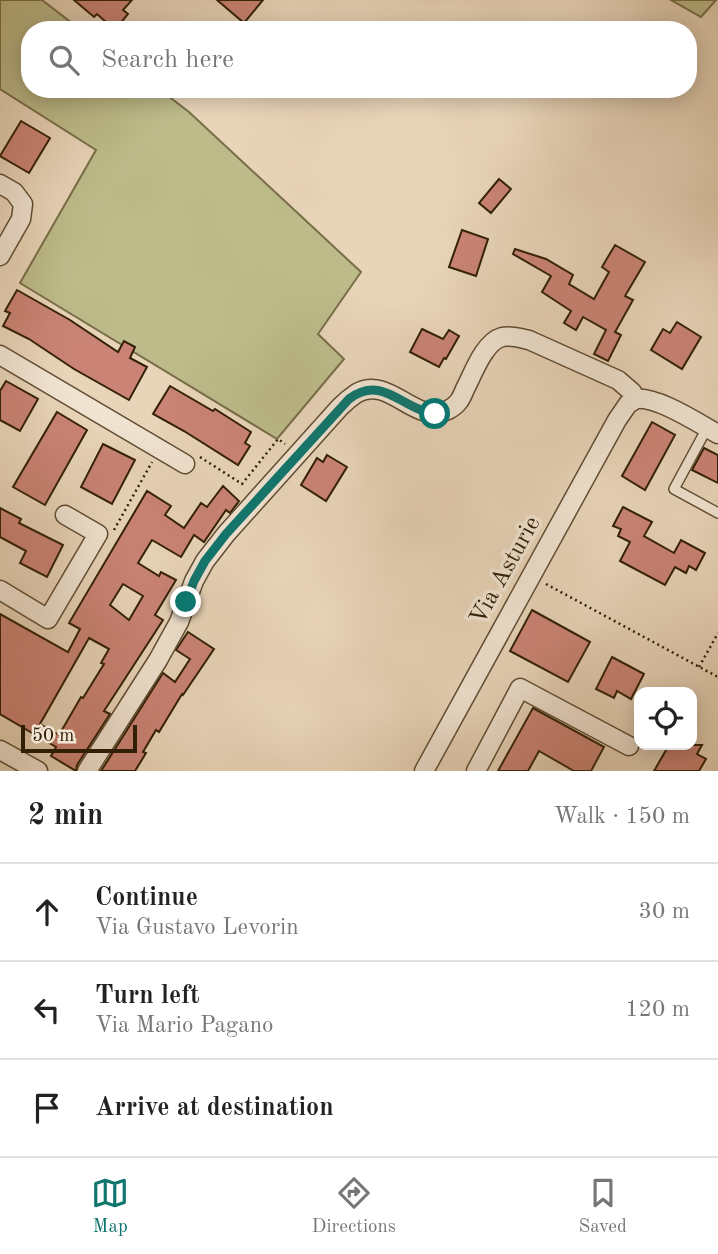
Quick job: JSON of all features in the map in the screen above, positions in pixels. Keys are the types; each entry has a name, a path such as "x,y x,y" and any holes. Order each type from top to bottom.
{"street":[{"path":"0,184 14,192 23,204 21,219 0,256"},
{"path":"87,771 170,639 205,561 340,407 357,393 370,389 383,391 426,412 445,412 459,402 486,350 497,339 516,337 542,345 618,380 636,399 658,403 713,431"},
{"path":"0,355 159,449 189,458"},
{"name":"Via Asturie","path":"424,771 617,420 628,404 636,399"},
{"path":"0,590 48,619 98,534 65,514"},
{"path":"476,771 520,688 628,746"},
{"path":"0,750 38,771"}],"lane":[{"path":"713,431 674,489 718,513"}],"path":[{"path":"189,458 242,484 278,439 299,455"},
{"path":"98,534 114,530 159,449"},
{"path":"532,576 718,677"},
{"path":"699,667 718,633"}],"shaded area":[{"path":"0,0 42,0 69,21 21,21 21,98 171,98 361,272 318,334 344,359 277,439 20,283 96,150 0,89"},
{"path":"671,0 716,0 701,17"}],"building":[{"path":"74,0 132,0 123,10 128,14 122,21 105,21 97,14 94,17"},
{"path":"217,0 263,0 246,21 242,21"},
{"path":"21,121 50,138 29,173 0,156"},
{"path":"499,179 511,189 491,213 479,203"},
{"path":"462,230 488,239 476,276 449,267"},
{"path":"615,245 645,262 625,296 633,300 615,332 621,335 608,361 594,354 606,330 583,317 576,330 564,323 571,311 542,292 551,276 513,254 515,249 546,259 573,275 569,284 594,299 609,272 602,267"},
{"path":"17,290 70,320 118,352 124,341 135,347 130,358 147,367 129,400 3,326 10,313 5,311"},
{"path":"677,322 701,337 682,369 651,350 663,329 670,333"},
{"path":"422,329 443,339 449,330 459,336 439,367 410,352"},
{"path":"6,381 38,399 20,431 0,420 0,391"},
{"path":"170,386 213,411 215,409 251,432 245,443 250,446 238,465 153,414"},
{"path":"57,412 87,430 45,505 13,487"},
{"path":"652,422 675,435 645,490 622,476"},
{"path":"103,444 135,460 112,504 81,487"},
{"path":"704,448 718,455 718,483 692,470"},
{"path":"327,455 347,467 326,501 301,485 317,458 323,462"},
{"path":"223,486 239,501 230,513 226,510 204,542 194,535 181,557 152,540 138,563 159,576 161,572 176,580 155,615 163,620 104,711 110,714 77,765 76,771 51,756 56,747 0,714 0,614 68,652 80,629 69,623 147,491 171,506 165,515 184,528 201,503 207,507","holes":["123,584 143,596 129,620 110,605","89,638 109,649 101,663 104,664 59,735 40,724"]},
{"path":"623,507 652,522 644,536 674,553 681,540 705,553 696,570 689,566 686,573 675,567 665,585 620,561 630,542 618,536 621,529 613,526"},
{"path":"0,508 21,519 19,523 63,545 47,577 20,563 26,551 0,537"},
{"path":"532,610 590,642 568,682 510,651"},
{"path":"188,632 214,649 159,732 156,730 135,771 101,771 163,673 175,682 190,659 176,650"},
{"path":"612,657 644,674 637,687 634,687 631,699 617,691 614,698 596,689"},
{"path":"533,708 604,747 591,771 574,771 539,751 528,771 498,771"},
{"path":"697,745 702,745 697,754 706,759 699,771 654,771 666,750 697,750"}],"route":[{"path":"186,602 205,561 226,534 349,399 370,389 383,391 418,409 435,414"}]}
